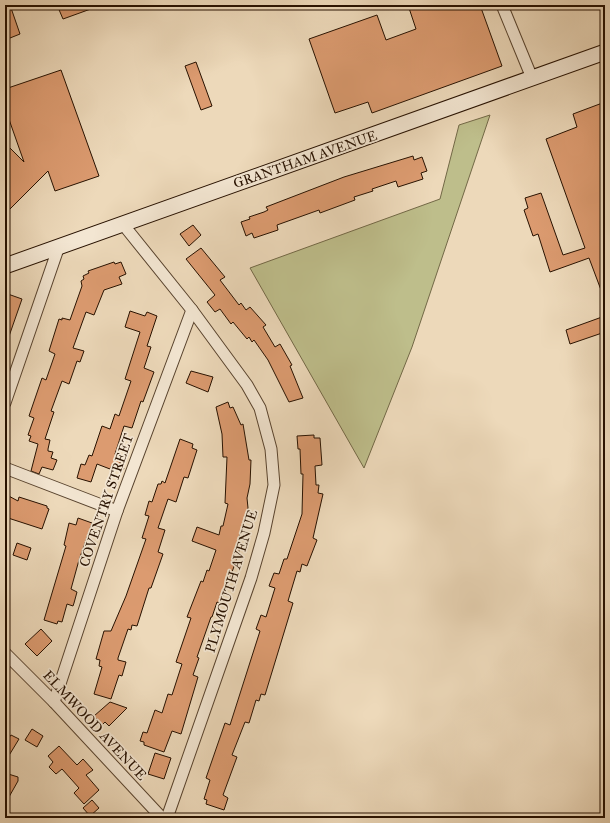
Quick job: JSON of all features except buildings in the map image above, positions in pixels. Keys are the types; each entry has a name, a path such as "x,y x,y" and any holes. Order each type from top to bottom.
{"street":[{"path":"502,5 532,78"},
{"name":"GRANTHAM AVENUE","path":"5,266 605,52"},
{"name":"PLYMOUTH AVENUE","path":"122,224 192,310 240,374 260,408 271,448 274,484 264,533 251,578 167,818"},
{"path":"5,403 58,246"},
{"name":"COVENTRY STREET","path":"54,702 117,510 192,310"},
{"path":"5,468 117,510"},
{"name":"ELMWOOD AVENUE","path":"5,653 54,702 162,818"}],"green space":[{"path":"490,115 412,347 364,468 250,268 440,199 459,125"}]}
